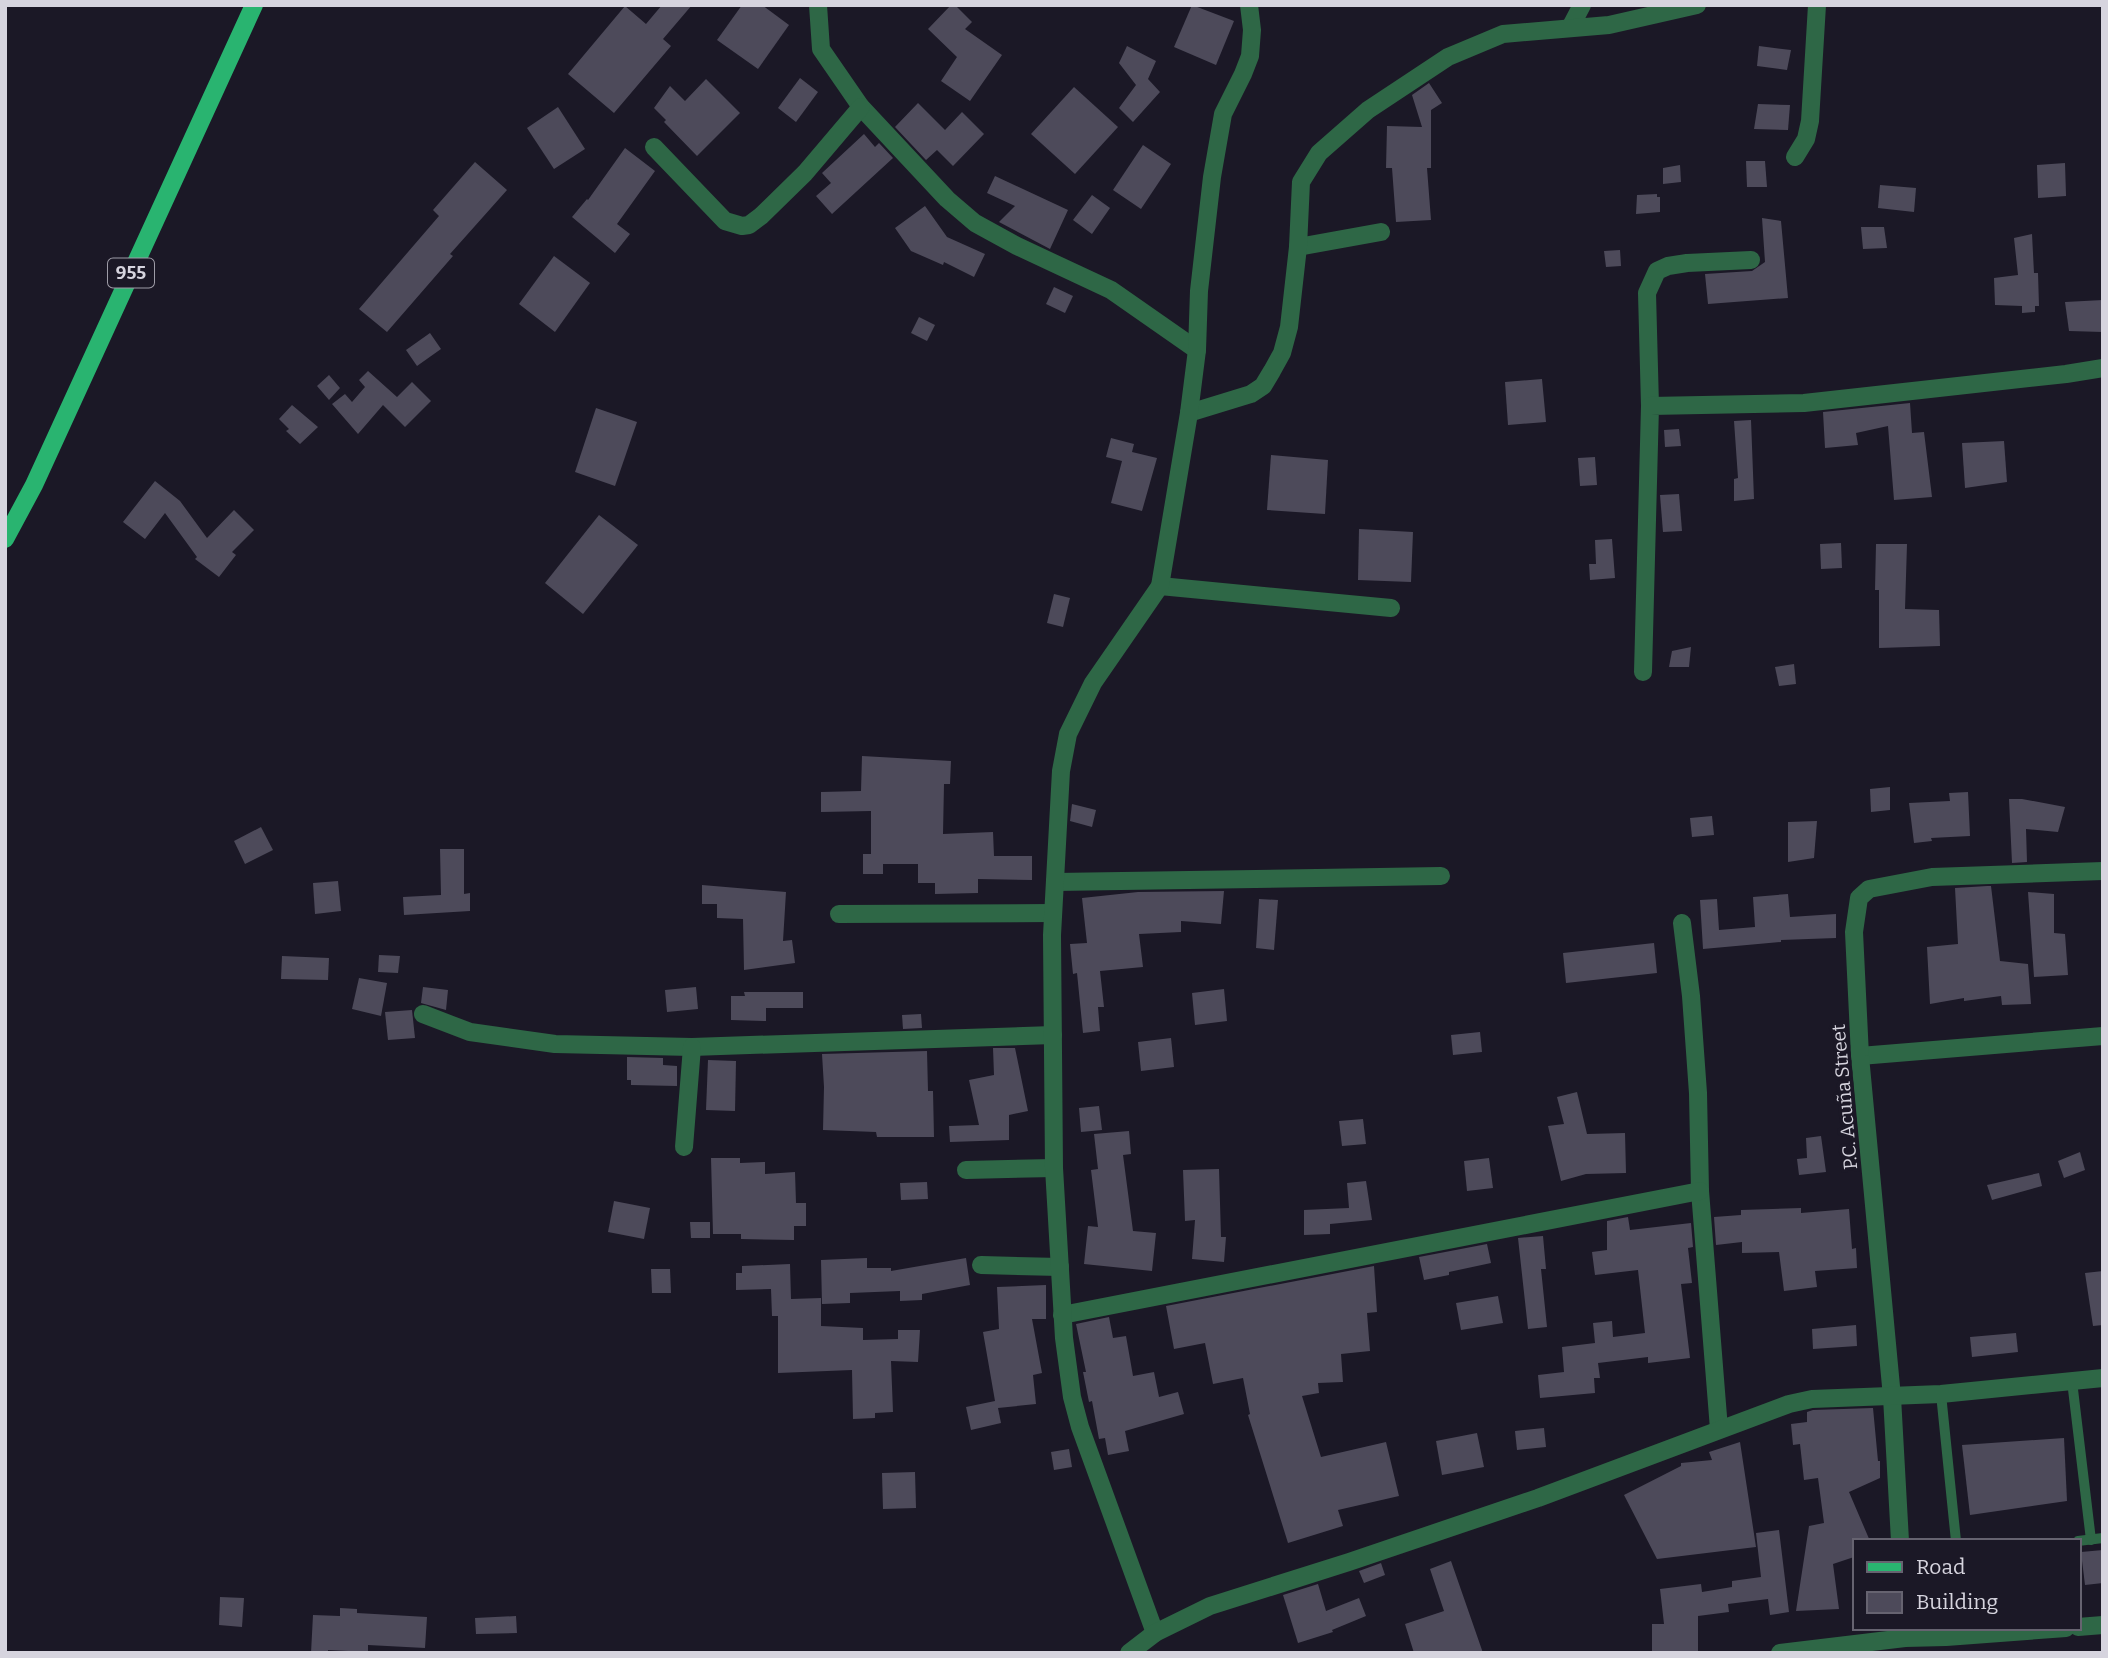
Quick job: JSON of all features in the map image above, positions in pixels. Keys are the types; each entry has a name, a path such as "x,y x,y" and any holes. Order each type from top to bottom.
{"main road":[{"name":"955","path":"5,539 34,485 254,5"}],"street":[{"path":"818,5 821,49 861,107 947,199 975,223 1111,290 1196,350"},
{"path":"1155,1633 1080,1427 1072,1397 1062,1315 1054,1168 1053,1035 1053,914 1061,771 1069,734 1093,683 1160,586 1189,413 1212,177 1223,114 1250,56 1252,30 1249,5"},
{"path":"1570,28 1582,5"},
{"path":"1189,413 1251,394 1263,386 1282,353 1289,327 1298,247 1299,198 1305,174 1319,153 1368,110 1448,57 1503,34 1609,25 1697,5"},
{"path":"1795,157 1807,139 1810,121 1817,5"},
{"path":"654,147 725,221 734,226 749,225 805,173 861,107"},
{"path":"1298,247 1381,232"},
{"path":"1643,672 1650,406 1647,293 1657,271 1668,265 1751,260"},
{"path":"1650,406 1804,402 2103,368"},
{"path":"1160,586 1391,608"},
{"name":"P.C. Acuña Street","path":"1900,1539 1892,1397 1860,1056 1855,914 1859,898 1869,889 1932,877 2103,871"},
{"path":"1055,882 1441,876"},
{"path":"839,914 1053,914"},
{"path":"1682,923 1691,996 1698,1093 1700,1191 1720,1429"},
{"path":"422,1014 470,1032 555,1044 692,1047 1053,1035"},
{"path":"1860,1056 2103,1036"},
{"path":"684,1147 692,1047"},
{"path":"965,1170 1054,1168"},
{"path":"1062,1315 1700,1191"},
{"path":"981,1265 1060,1267"},
{"path":"1129,1653 1155,1633 1210,1606 1525,1503 1789,1404 1812,1399 1941,1394 2103,1378"},
{"path":"2080,1627 2103,1625"},
{"path":"1780,1653 2039,1630"}],"lane":[{"path":"2072,1381 2091,1540"},
{"path":"1941,1394 1956,1539"},
{"path":"2080,1541 2103,1538"}],"building":[{"path":"662,5 692,5 663,39 671,46 614,113 568,74 625,6 646,24"},
{"path":"742,5 762,5 789,25 758,69 717,40"},
{"path":"951,5 955,5 972,22 965,29 1002,55 970,101 941,81 957,57 928,29"},
{"path":"1192,5 1234,21 1216,65 1174,47"},
{"path":"1127,46 1156,61 1148,79 1160,92 1133,122 1119,108 1136,85 1119,63"},
{"path":"1759,46 1791,50 1787,70 1757,66"},
{"path":"800,78 818,92 796,122 778,108"},
{"path":"706,79 740,113 697,156 654,108 670,86 685,101"},
{"path":"1429,83 1442,103 1431,110 1431,168 1427,168 1431,220 1396,222 1392,168 1386,168 1387,126 1422,127 1412,95"},
{"path":"1074,87 1118,127 1075,174 1031,134"},
{"path":"918,103 945,130 962,112 984,134 953,166 937,150 926,160 895,127"},
{"path":"1758,104 1790,105 1788,130 1754,129"},
{"path":"558,107 585,149 554,169 527,128"},
{"path":"864,134 875,147 879,143 893,158 832,214 816,196 831,183 822,173"},
{"path":"1143,145 1171,164 1141,209 1113,190"},
{"path":"625,148 655,171 617,224 630,234 615,253 572,217 588,200"},
{"path":"1746,161 1765,161 1767,187 1747,187"},
{"path":"475,162 507,190 450,254 453,256 387,332 359,309 439,216 433,210"},
{"path":"2065,163 2066,196 2038,198 2037,165"},
{"path":"1680,165 1681,182 1663,184 1663,168"},
{"path":"995,176 1068,210 1050,249 999,222 1015,206 987,193"},
{"path":"1880,185 1916,188 1914,212 1878,208"},
{"path":"1657,194 1657,197 1660,197 1660,212 1636,214 1637,195"},
{"path":"1092,195 1110,208 1092,234 1073,220"},
{"path":"925,206 947,237 985,254 974,277 944,262 943,265 911,251 895,228"},
{"path":"1762,218 1781,221 1788,298 1708,304 1705,274 1752,271 1765,262"},
{"path":"1861,227 1884,227 1887,248 1863,249"},
{"path":"2032,234 2034,273 2038,273 2039,306 2035,306 2035,312 2022,313 2022,306 1995,305 1994,278 2018,275 2014,238"},
{"path":"1620,250 1621,266 1606,267 1604,251"},
{"path":"554,256 590,283 555,332 519,304"},
{"path":"1054,287 1073,296 1065,313 1046,304"},
{"path":"2103,300 2103,332 2069,331 2065,302"},
{"path":"919,317 935,325 927,341 911,333"},
{"path":"430,333 441,349 417,366 406,350"},
{"path":"368,371 397,397 412,382 431,401 405,427 383,405 358,434 332,404 345,394 352,402 365,387 359,380"},
{"path":"329,375 340,388 329,400 317,386"},
{"path":"1542,379 1546,422 1508,425 1505,382"},
{"path":"1910,403 1912,433 1924,432 1932,497 1894,500 1888,426 1856,433 1858,445 1825,448 1823,412"},
{"path":"292,405 318,427 300,444 286,431 289,429 279,419"},
{"path":"596,408 637,422 615,486 575,472"},
{"path":"1751,420 1754,499 1734,501 1734,479 1738,478 1734,421"},
{"path":"1679,429 1681,446 1665,447 1664,430"},
{"path":"1111,438 1134,444 1132,452 1157,458 1142,511 1111,503 1122,461 1106,457"},
{"path":"2004,441 2007,482 1965,488 1962,443"},
{"path":"1271,455 1328,460 1325,514 1267,510"},
{"path":"1595,457 1597,485 1580,486 1578,458"},
{"path":"155,481 180,501 207,538 234,510 254,530 232,552 236,555 219,577 195,559 197,557 165,513 145,539 123,522"},
{"path":"1679,494 1682,531 1663,532 1660,495"},
{"path":"599,515 638,545 583,614 545,583"},
{"path":"1359,529 1413,532 1411,582 1358,580"},
{"path":"1612,539 1615,578 1590,580 1589,564 1596,564 1595,540"},
{"path":"1841,543 1842,568 1821,569 1820,544"},
{"path":"1876,544 1907,544 1905,609 1939,610 1940,646 1879,648 1879,590 1875,590"},
{"path":"1054,594 1070,598 1063,627 1047,623"},
{"path":"1691,647 1689,667 1669,667 1672,651"},
{"path":"1794,664 1796,684 1779,686 1775,667"},
{"path":"862,756 951,761 950,784 944,784 943,834 993,832 994,856 1032,856 1032,880 978,879 978,893 935,894 935,883 918,883 918,864 883,864 883,874 863,874 863,854 871,854 871,811 821,812 821,792 861,791"},
{"path":"1890,787 1890,810 1871,812 1870,789"},
{"path":"1968,792 1970,836 1931,838 1932,841 1914,843 1909,803 1950,801 1949,793"},
{"path":"2009,799 2065,807 2058,832 2026,829 2027,862 2012,863"},
{"path":"1072,804 1096,810 1092,827 1070,821"},
{"path":"1712,816 1714,835 1692,837 1690,818"},
{"path":"1817,821 1814,858 1788,862 1788,822"},
{"path":"261,827 273,850 245,864 234,841"},
{"path":"440,849 464,849 464,894 470,893 470,911 404,915 403,897 441,895"},
{"path":"338,881 341,911 315,914 313,883"},
{"path":"702,885 786,892 783,941 792,940 795,963 744,970 743,919 717,918 717,904 702,904"},
{"path":"1991,886 2000,961 2028,964 2031,1004 2002,1005 2001,996 1964,1001 1964,998 1930,1004 1927,947 1958,944 1955,888"},
{"path":"1224,891 1221,924 1181,921 1181,932 1139,934 1143,967 1100,971 1104,1007 1098,1007 1100,1031 1083,1033 1077,973 1073,974 1070,944 1087,943 1082,898 1138,892"},
{"path":"2028,892 2054,894 2054,933 2065,934 2068,975 2034,977"},
{"path":"1788,894 1790,917 1836,914 1836,938 1781,940 1703,949 1700,900 1717,899 1719,930 1755,927 1753,897"},
{"path":"1259,899 1278,900 1274,950 1256,948"},
{"path":"1654,943 1657,973 1566,983 1563,953"},
{"path":"379,955 400,956 398,973 378,972"},
{"path":"282,956 329,958 328,980 281,979"},
{"path":"359,978 387,983 381,1016 352,1009"},
{"path":"423,987 448,990 446,1010 421,1003"},
{"path":"696,987 698,1009 667,1012 665,990"},
{"path":"1224,989 1227,1021 1195,1025 1192,993"},
{"path":"744,992 803,992 803,1008 766,1008 766,1021 731,1020 731,996 745,996"},
{"path":"412,1010 415,1038 388,1040 385,1012"},
{"path":"921,1014 922,1028 903,1029 902,1015"},
{"path":"1480,1032 1482,1052 1453,1055 1451,1035"},
{"path":"1171,1038 1174,1067 1141,1071 1138,1042"},
{"path":"993,1048 1015,1048 1028,1111 1009,1115 1009,1140 950,1142 949,1126 979,1125 969,1080 994,1075"},
{"path":"927,1051 928,1091 933,1091 934,1137 877,1137 876,1132 823,1130 822,1054"},
{"path":"627,1057 663,1058 663,1065 677,1066 677,1086 631,1085 631,1080 627,1080"},
{"path":"708,1060 736,1061 735,1111 706,1110"},
{"path":"1577,1092 1587,1134 1625,1133 1626,1173 1586,1174 1561,1181 1548,1126 1564,1124 1557,1097"},
{"path":"1099,1106 1102,1130 1081,1132 1079,1108"},
{"path":"1363,1119 1366,1144 1342,1146 1339,1121"},
{"path":"1129,1131 1131,1154 1123,1155 1133,1231 1156,1233 1152,1271 1084,1264 1088,1226 1098,1227 1091,1170 1098,1169 1094,1134"},
{"path":"1821,1136 1826,1172 1799,1175 1797,1159 1807,1158 1806,1138"},
{"path":"2080,1152 2085,1170 2064,1178 2058,1161"},
{"path":"711,1158 740,1158 740,1163 765,1162 765,1174 795,1172 796,1203 806,1203 806,1226 794,1226 794,1240 741,1239 741,1234 713,1234"},
{"path":"1489,1158 1493,1188 1467,1191 1464,1161"},
{"path":"1219,1169 1221,1237 1226,1237 1224,1262 1192,1259 1195,1220 1185,1221 1183,1170"},
{"path":"2039,1173 2042,1186 1992,1200 1987,1185"},
{"path":"1366,1181 1372,1220 1330,1224 1330,1234 1304,1235 1304,1210 1349,1208 1347,1183"},
{"path":"927,1182 928,1199 901,1200 900,1183"},
{"path":"614,1201 650,1208 644,1239 608,1232"},
{"path":"1801,1208 1801,1213 1849,1209 1852,1249 1856,1248 1857,1268 1815,1271 1817,1287 1784,1291 1779,1252 1742,1253 1742,1242 1716,1245 1714,1217 1741,1215 1741,1210"},
{"path":"1628,1217 1630,1230 1691,1223 1693,1247 1688,1248 1692,1283 1681,1284 1690,1358 1648,1363 1648,1357 1598,1363 1600,1378 1594,1378 1595,1393 1540,1398 1538,1375 1564,1372 1562,1347 1595,1343 1593,1323 1612,1321 1613,1337 1645,1333 1638,1270 1595,1275 1592,1252 1607,1250 1607,1221"},
{"path":"690,1222 710,1222 710,1238 691,1238"},
{"path":"1543,1236 1546,1269 1541,1269 1547,1327 1528,1329 1518,1238"},
{"path":"1487,1244 1491,1263 1424,1280 1419,1257"},
{"path":"867,1258 867,1268 891,1268 891,1271 966,1258 970,1285 922,1294 922,1300 900,1301 900,1291 850,1293 850,1303 822,1304 821,1260"},
{"path":"790,1264 791,1299 821,1298 821,1326 863,1328 863,1340 898,1339 898,1330 920,1330 918,1362 891,1361 893,1412 875,1413 875,1418 853,1419 852,1370 778,1373 778,1316 772,1316 771,1289 736,1290 736,1273 742,1273 742,1266"},
{"path":"1374,1266 1377,1312 1367,1313 1370,1351 1341,1354 1343,1382 1318,1383 1319,1393 1302,1396 1321,1457 1386,1442 1399,1496 1338,1510 1343,1526 1288,1543 1248,1415 1250,1414 1243,1378 1213,1384 1205,1343 1174,1349 1166,1306"},
{"path":"651,1269 670,1269 671,1293 652,1293"},
{"path":"2103,1271 2103,1325 2093,1326 2085,1273"},
{"path":"1046,1285 1046,1319 1032,1319 1042,1373 1033,1375 1036,1404 998,1408 1001,1423 971,1430 966,1407 995,1401 983,1332 999,1329 997,1287"},
{"path":"1498,1296 1503,1323 1461,1330 1456,1303"},
{"path":"1109,1317 1113,1338 1126,1336 1133,1376 1154,1372 1159,1397 1178,1392 1184,1414 1125,1431 1129,1451 1108,1455 1105,1438 1099,1439 1092,1401 1089,1402 1076,1324"},
{"path":"1856,1325 1857,1346 1813,1349 1812,1329"},
{"path":"2016,1333 2018,1352 1972,1357 1970,1337"},
{"path":"1873,1408 1880,1478 1849,1492 1869,1539 1853,1539 1853,1557 1833,1564 1839,1609 1796,1611 1809,1526 1824,1523 1818,1478 1804,1480 1800,1444 1793,1445 1791,1424 1807,1422 1807,1412"},
{"path":"1544,1428 1546,1447 1517,1450 1515,1431"},
{"path":"1477,1433 1484,1467 1442,1475 1436,1441"},
{"path":"2064,1438 2067,1501 1970,1515 1962,1445"},
{"path":"1740,1442 1756,1547 1657,1559 1624,1495 1681,1466 1681,1463 1712,1460 1709,1452"},
{"path":"1069,1449 1072,1467 1054,1470 1051,1452"},
{"path":"915,1472 916,1508 883,1509 882,1473"},
{"path":"1779,1530 1789,1612 1770,1615 1768,1599 1728,1604 1729,1612 1698,1616 1698,1653 1652,1653 1652,1624 1664,1624 1660,1589 1701,1584 1702,1592 1732,1587 1732,1581 1761,1577 1756,1533"},
{"path":"2103,1550 2103,1583 2085,1585 2081,1552"},
{"path":"1451,1561 1483,1653 1414,1653 1405,1624 1444,1611 1430,1569"},
{"path":"1381,1563 1385,1575 1364,1583 1359,1571"},
{"path":"1318,1584 1326,1611 1359,1598 1366,1616 1332,1630 1333,1632 1298,1643 1283,1595"},
{"path":"220,1597 244,1598 242,1627 219,1625"},
{"path":"340,1608 357,1609 357,1613 427,1617 425,1648 368,1645 368,1652 328,1650 328,1653 311,1653 313,1615 340,1616"},
{"path":"516,1616 517,1633 476,1634 475,1618"}]}
